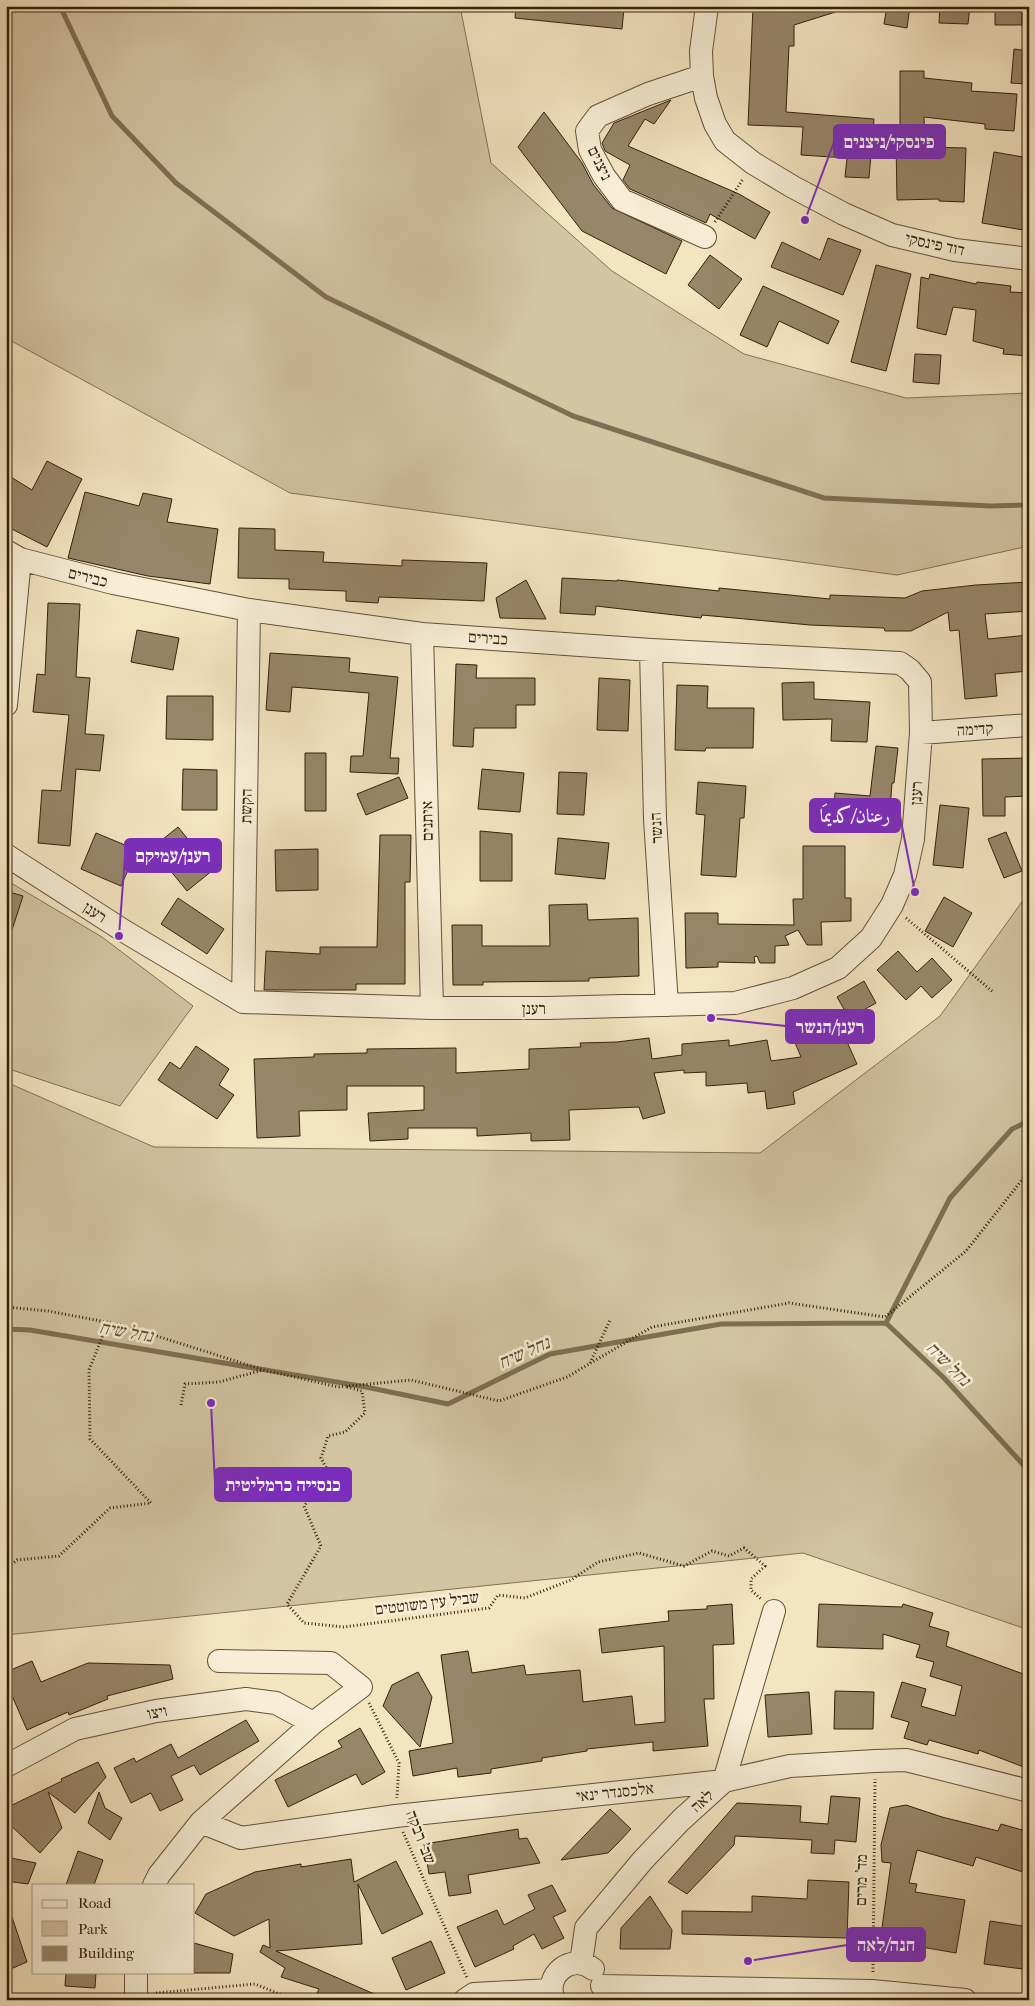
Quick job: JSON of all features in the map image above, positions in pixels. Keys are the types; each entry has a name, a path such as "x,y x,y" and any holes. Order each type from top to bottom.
{"street":[{"path":"707,6 701,51 702,76 715,124 725,140 753,163"},
{"name":"ניצנים","path":"702,76 648,94 598,116 587,131 590,150 604,176 622,200 705,237"},
{"name":"דוד פינסקי","path":"753,163 792,187 844,214 892,235 955,250 1029,259"},
{"path":"6,705 13,555"},
{"name":"כבירים","path":"13,555 113,583 249,610 422,634 651,650 900,663 910,670 920,682 921,733"},
{"name":"הקשת","path":"242,1002 249,610"},
{"name":"איתנים","path":"422,634 432,1008"},
{"name":"הנשר","path":"651,650 655,819 667,1005"},
{"name":"קדימה","path":"921,733 1029,724"},
{"name":"רענן","path":"6,855 124,931 242,1002 432,1008 548,1008 734,1003 793,988 838,968 871,938 892,905 905,875 913,839 921,733"},
{"name":"לאה","path":"581,1963 586,1928 681,1820 724,1781 771,1606"},
{"path":"154,1884 159,1875 202,1822 313,1723 361,1687 331,1663 219,1661"},
{"name":"ויצו","path":"6,1766 75,1729 156,1711 246,1699 276,1703 313,1723"},
{"name":"אלכסנדר ינאי","path":"202,1822 242,1838 396,1816 724,1781 790,1766 875,1761 906,1760 1029,1791"},
{"path":"470,1997 552,1995 552,1982 560,1969 574,1963 581,1963 595,1971 600,1993 872,1991 965,2000"},
{"path":"136,1974 137,1997"}],"path":[{"path":"705,237 753,163"},
{"path":"892,905 993,992"},
{"path":"6,1307 48,1311 108,1322 264,1370 338,1387 411,1380 499,1402 567,1377 652,1326 789,1303 885,1317 966,1251 1029,1170"},
{"path":"589,1364 610,1320"},
{"path":"6,1570 17,1560 59,1556 110,1508 151,1503 90,1439 89,1370 108,1322"},
{"path":"181,1405 185,1384 219,1382 264,1370"},
{"name":"שביל עין משוטטים","path":"345,1387 362,1392 365,1413 345,1432 328,1436 321,1458 329,1473 304,1506 321,1546 287,1604 304,1623 344,1627 489,1608 498,1595 525,1598 571,1580 598,1562 639,1553 684,1566 712,1551 729,1556 744,1548 765,1566 751,1579 751,1590 771,1606"},
{"name":"שב' רבקה","path":"361,1687 399,1764 396,1816 470,1997"},
{"name":"מד' מרים","path":"872,1991 875,1761"},
{"path":"137,1997 255,1984 294,2000"}],"green space":[{"path":"6,6 460,6 491,163 612,271 744,354 906,398 1029,393 1029,546 897,575 290,493 6,338"},
{"path":"6,880 102,937 193,1006 120,1106 6,1068"},
{"path":"1029,892 1029,1630 803,1553 6,1635 6,1082 154,1147 760,1153 940,1016"}],"building":[{"path":"516,6 606,6 624,8 622,29 515,18"},
{"path":"753,6 844,6 845,9 794,25 794,46 789,46 786,112 874,119 869,178 845,177 847,158 801,155 803,127 748,125"},
{"path":"887,6 910,6 907,28 884,24"},
{"path":"940,6 970,6 968,24 939,23"},
{"path":"995,6 1022,6 1022,25 995,25"},
{"path":"1014,49 1029,51 1029,84 1011,83"},
{"path":"900,71 924,71 924,78 972,83 971,91 1017,94 1014,131 985,129 985,124 924,117 925,147 966,148 964,202 939,201 939,199 897,200 896,143 900,143"},
{"path":"671,100 654,124 645,119 628,146 739,194 770,212 755,239 710,214 706,223 630,189 623,180 630,165 605,151 602,143 614,123"},
{"path":"544,112 582,163 593,184 612,208 682,241 666,274 582,231 518,147"},
{"path":"994,152 1029,158 1029,231 982,223"},
{"path":"828,238 861,250 843,295 771,267 782,242 820,260"},
{"path":"710,255 742,279 719,309 688,285"},
{"path":"876,265 911,274 886,371 851,362"},
{"path":"930,274 976,284 977,282 1011,286 1010,292 1029,293 1029,356 1003,354 1004,349 973,341 976,310 953,307 946,335 917,328 921,277 929,279"},
{"path":"763,286 839,321 828,344 779,321 767,347 740,335"},
{"path":"915,354 941,355 939,384 913,382"},
{"path":"47,461 82,479 47,547 6,526 6,474 32,490"},
{"path":"85,492 139,506 143,493 172,499 167,522 218,529 210,584 148,576 68,558"},
{"path":"239,528 275,529 275,550 324,552 323,562 402,566 402,560 487,563 484,601 379,597 378,603 346,601 346,591 289,589 289,579 238,578"},
{"path":"562,578 617,580 719,591 719,588 830,599 830,595 905,598 922,591 1029,582 1029,611 985,614 988,639 1029,635 1029,671 995,674 997,696 965,699 959,630 950,631 948,612 911,631 885,631 884,628 810,625 702,615 701,618 596,606 595,615 560,613"},
{"path":"526,580 546,619 500,618 496,598"},
{"path":"48,603 80,604 76,677 90,678 85,734 104,735 100,771 76,769 70,846 38,843 42,790 61,791 69,715 33,712 37,674 45,675"},
{"path":"137,630 179,638 173,670 131,662"},
{"path":"270,653 350,658 349,672 398,677 390,758 399,758 398,774 350,772 351,756 363,756 369,693 292,687 290,712 266,710"},
{"path":"456,664 477,665 476,678 535,678 535,705 516,705 516,728 474,728 473,747 453,746"},
{"path":"599,678 630,680 628,731 597,730"},
{"path":"814,682 814,699 870,702 867,742 831,741 832,719 783,720 782,683"},
{"path":"677,685 708,686 707,708 754,708 753,748 706,748 705,751 675,750"},
{"path":"167,696 213,696 213,740 166,739"},
{"path":"876,746 898,748 894,783 892,783 889,823 833,820 835,793 870,796"},
{"path":"305,753 326,753 326,811 305,811"},
{"path":"1029,758 1029,796 1005,797 1005,816 983,816 982,759"},
{"path":"183,769 217,770 217,810 182,810"},
{"path":"482,769 524,773 520,812 478,809"},
{"path":"559,772 587,773 584,815 557,814"},
{"path":"399,777 408,798 366,815 357,794"},
{"path":"698,782 746,786 744,818 740,818 736,877 701,875 705,815 696,814"},
{"path":"940,805 969,808 963,868 933,865"},
{"path":"178,827 213,870 187,891 152,848"},
{"path":"480,831 512,834 512,881 480,881"},
{"path":"1006,832 1022,871 1004,878 988,839"},
{"path":"96,833 137,850 121,886 81,869"},
{"path":"380,835 411,835 410,882 405,882 405,984 356,984 356,990 264,990 266,951 320,954 320,947 377,947"},
{"path":"558,838 609,843 605,879 555,874"},
{"path":"803,846 845,846 845,898 851,898 851,921 821,922 822,945 807,945 798,930 785,936 789,945 775,946 775,963 760,963 757,956 754,957 755,963 718,962 718,967 686,968 685,913 718,913 718,924 794,925 793,899 803,899"},
{"path":"318,849 318,890 276,891 275,850"},
{"path":"6,891 23,896 9,939 6,939"},
{"path":"944,897 972,913 953,947 925,931"},
{"path":"178,898 224,929 207,954 161,924"},
{"path":"587,904 588,920 638,918 639,976 589,978 589,981 483,982 483,985 453,985 452,925 482,925 482,946 550,946 549,905"},
{"path":"898,951 917,972 932,958 952,980 932,998 921,986 906,1000 877,970"},
{"path":"864,981 876,1003 849,1018 837,997"},
{"path":"821,1020 829,1039 843,1033 857,1064 793,1092 795,1104 767,1109 765,1091 748,1093 747,1083 706,1086 706,1072 684,1073 684,1070 654,1073 665,1113 643,1119 639,1107 569,1110 570,1140 531,1141 531,1133 477,1136 477,1128 408,1128 408,1139 370,1141 368,1113 424,1110 424,1086 347,1086 347,1110 299,1111 300,1136 257,1138 254,1059 314,1057 314,1054 367,1053 367,1049 456,1048 456,1073 529,1069 529,1049 581,1047 580,1043 617,1042 649,1038 652,1059 682,1055 682,1044 729,1040 729,1046 767,1040 771,1061 801,1057 791,1033"},
{"path":"196,1046 229,1069 219,1085 234,1095 217,1119 158,1080 170,1062 180,1069"},
{"path":"732,1604 734,1644 713,1645 714,1699 704,1699 708,1746 653,1751 653,1742 587,1749 587,1751 542,1758 542,1761 491,1769 491,1773 458,1777 457,1768 413,1776 409,1751 453,1743 441,1655 468,1651 472,1673 524,1665 526,1675 580,1670 583,1702 632,1696 635,1725 665,1722 664,1646 602,1653 599,1629 669,1621 668,1611 707,1609 707,1606"},
{"path":"819,1604 902,1607 903,1604 933,1613 929,1626 949,1632 946,1646 1029,1676 1029,1769 979,1750 978,1754 929,1740 927,1745 904,1738 909,1722 891,1717 902,1682 926,1689 921,1706 955,1716 962,1686 930,1676 934,1662 916,1657 920,1645 883,1634 883,1649 817,1647"},
{"path":"32,1661 41,1682 88,1663 170,1665 173,1679 107,1696 108,1699 69,1715 68,1712 27,1730 6,1682 6,1672"},
{"path":"418,1672 432,1697 420,1747 383,1706 392,1685"},
{"path":"835,1691 874,1692 873,1729 834,1729"},
{"path":"809,1692 812,1734 768,1737 765,1695"},
{"path":"246,1720 259,1741 200,1775 194,1765 171,1776 183,1800 160,1811 151,1793 131,1803 114,1768 134,1758 136,1762 171,1744 178,1758"},
{"path":"360,1728 385,1772 362,1785 356,1774 288,1807 275,1780 342,1747 338,1741"},
{"path":"98,1762 106,1777 75,1813 48,1792 62,1828 40,1853 6,1821 6,1808"},
{"path":"99,1792 105,1808 122,1818 110,1840 88,1823"},
{"path":"831,1796 860,1798 856,1842 835,1840 834,1854 811,1853 812,1840 735,1836 734,1845 687,1894 668,1882 737,1803 801,1806 800,1822 828,1824"},
{"path":"906,1805 942,1817 998,1831 1001,1824 1029,1832 1029,1874 976,1857 973,1866 917,1850 909,1883 917,1884 915,1892 965,1900 956,1953 880,1942 891,1863 882,1862 881,1845 890,1808"},
{"path":"610,1809 631,1829 617,1844 608,1853 561,1860"},
{"path":"518,1829 519,1839 527,1838 540,1863 468,1875 471,1893 449,1896 445,1872 429,1874 424,1844"},
{"path":"78,1851 103,1860 94,1884 66,1884"},
{"path":"6,1857 36,1863 28,1884 6,1881"},
{"path":"351,1859 354,1882 396,1861 423,1914 382,1934 358,1884 362,1944 276,1951 388,2000 314,2000 319,1989 281,1977 285,1968 260,1952 263,1945 270,1948 269,1919 234,1936 195,1913 206,1894 255,1872 301,1864 301,1867"},
{"path":"808,1880 849,1882 847,1938 682,1934 682,1911 752,1912 752,1896 807,1899"},
{"path":"552,1885 566,1911 553,1917 564,1938 542,1949 534,1934 513,1946 514,1949 475,1967 457,1927 497,1910 504,1925 535,1909 528,1895"},
{"path":"650,1896 672,1930 670,1949 620,1949 621,1928"},
{"path":"6,1908 9,1908 27,1962 6,1971"},
{"path":"990,1921 1029,1927 1023,1969 984,1964"},
{"path":"431,1941 445,1973 406,1990 392,1958"},
{"path":"195,1943 233,1954 230,1973 195,1973"},
{"path":"66,1974 96,1974 95,1988 65,1986"}],"waterway":[{"path":"60,6 112,116 176,183 326,297 573,416 824,498 991,506 1029,505"},
{"path":"886,1323 950,1198 1012,1129 1029,1121"},
{"name":"נחל שיח","path":"6,1329 30,1330 366,1387 448,1404 550,1354 721,1324 886,1323 944,1378 1029,1471"}],"place":[{"name":"פינסקי/ניצנים","path":"805,220"},
{"name":"رعنان/كديمَا","path":"915,892"},
{"name":"רענן/עמיקם","path":"119,936"},
{"name":"רענן/הנשר","path":"711,1018"},
{"name":"כנסייה כרמליטית","path":"211,1403"},
{"name":"חנה/לאה","path":"748,1961"}]}
